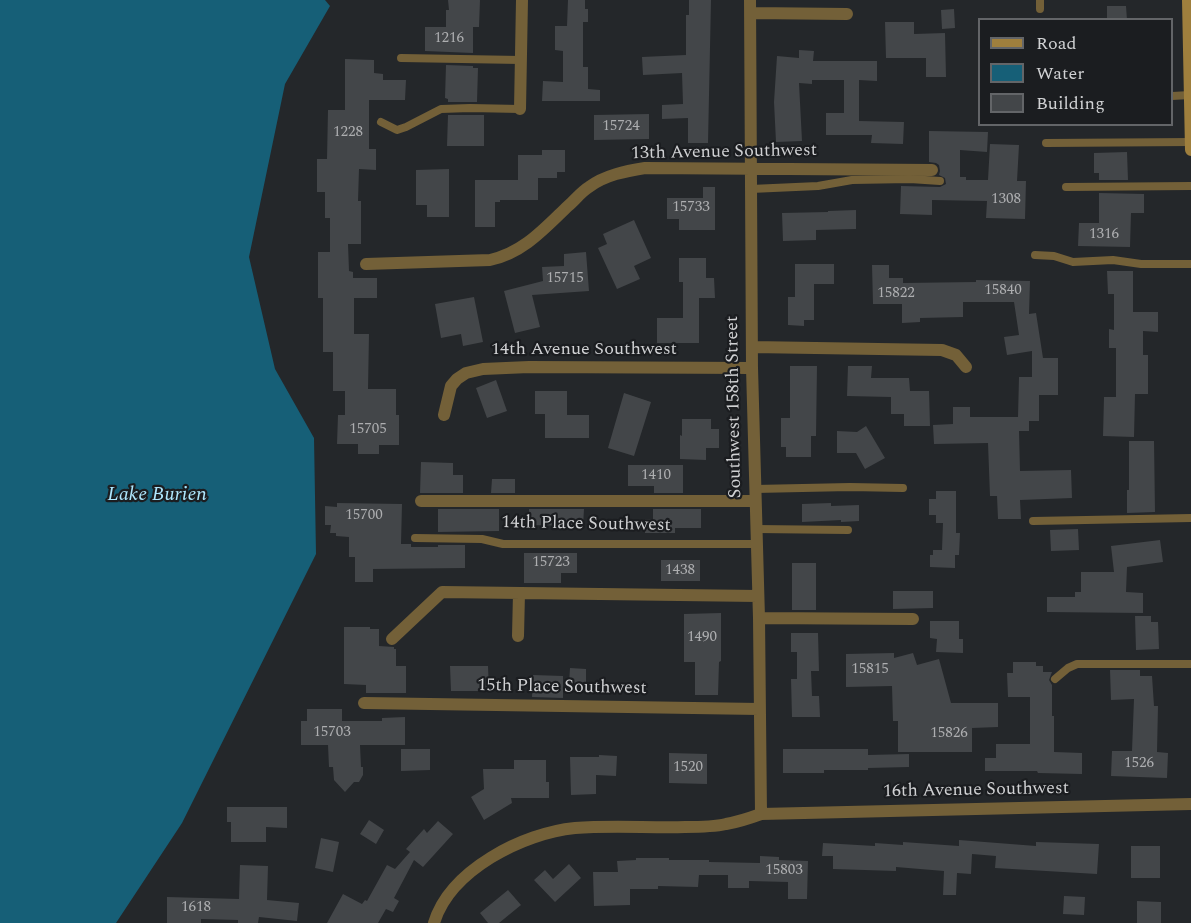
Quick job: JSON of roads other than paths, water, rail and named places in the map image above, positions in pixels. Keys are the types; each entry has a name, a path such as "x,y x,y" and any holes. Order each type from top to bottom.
{"street":[{"path":"520,109 522,0"},
{"path":"1188,0 1191,150"},
{"path":"750,6 847,14"},
{"name":"Southwest 158th Street","path":"750,6 752,368 759,618 761,813"},
{"name":"13th Avenue Southwest","path":"366,264 490,261 503,257 517,251 532,239 588,187 630,170 645,168 932,170"},
{"path":"752,347 942,350 956,355 966,367"},
{"name":"14th Avenue Southwest","path":"444,415 452,386 457,379 466,373 483,369 529,367 752,368"},
{"name":"14th Place Southwest","path":"422,501 755,495"},
{"path":"392,639 442,592 758,596"},
{"path":"518,636 519,593"},
{"path":"759,618 913,619"},
{"name":"15th Place Southwest","path":"364,703 759,709"},
{"name":"16th Avenue Southwest","path":"434,923 448,896 467,874 490,857 522,842 549,833 583,828 725,824 761,813 1191,804"}],"lane":[{"path":"401,58 521,60"},
{"path":"1173,96 1190,95"},
{"path":"381,122 397,130 441,109 520,109"},
{"path":"1046,143 1191,142"},
{"path":"752,189 818,186 852,180 940,181"},
{"path":"1066,187 1191,186"},
{"path":"1035,255 1054,256 1073,262 1113,260 1141,264 1191,264"},
{"path":"755,495 850,487 903,488"},
{"path":"1033,521 1191,518"},
{"path":"756,530 848,530"},
{"name":"14th Place Southwest","path":"415,538 482,539 503,544 756,544"},
{"path":"1054,679 1077,664 1191,664"}],"water":[{"name":"Lake Burien","path":"0,0 325,0 330,6 285,84 249,257 275,369 314,438 316,554 182,823 116,923 0,923"}]}
